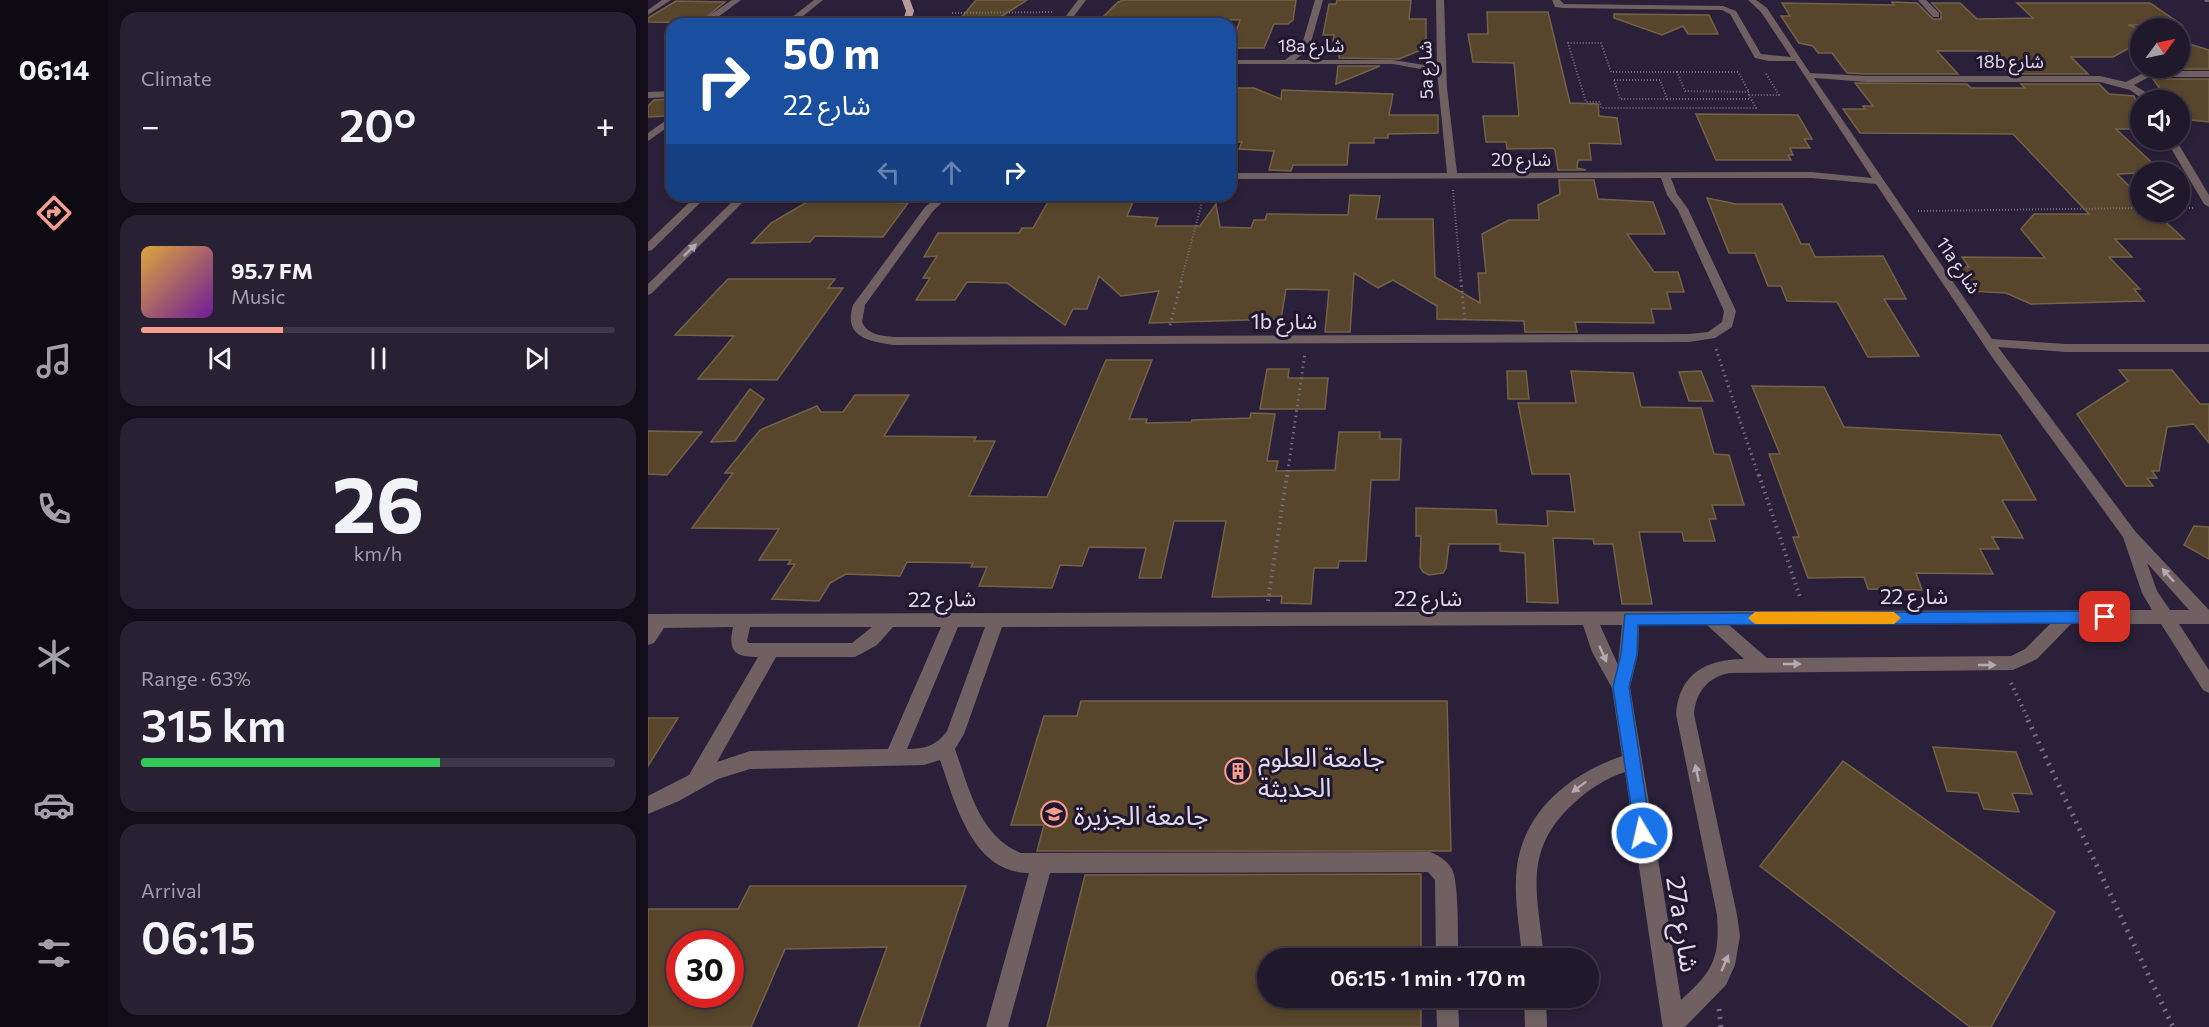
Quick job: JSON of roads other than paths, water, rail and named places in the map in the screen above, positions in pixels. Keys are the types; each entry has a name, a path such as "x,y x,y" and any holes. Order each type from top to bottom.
{"main road":[{"path":"906,0 910,11 908,18"}],"street":[{"path":"648,13 667,0"},
{"path":"712,18 737,0"},
{"path":"796,18 819,0"},
{"path":"1068,18 1082,0"},
{"path":"1288,61 1299,56 1306,46 1320,0"},
{"name":"5a شارع","path":"1440,0 1431,56 1440,70 1445,138 1452,176"},
{"path":"1556,0 1558,5 1564,6 1723,8 1733,13 1761,57 1797,59"},
{"name":"11a شارع","path":"1752,0 1763,5 1869,169 1992,349 2130,535 2206,617"},
{"path":"1922,0 1936,15"},
{"path":"1306,46 1313,56 1323,62"},
{"name":"18a شارع","path":"1236,62 1393,62 1431,56"},
{"name":"18a شارع","path":"1393,62 1440,70"},
{"path":"2126,86 2147,74 2209,74"},
{"name":"18b شارع","path":"1811,80 2087,79 2136,90"},
{"path":"648,95 666,94"},
{"path":"648,138 666,124"},
{"name":"5a شارع","path":"1438,176 1445,138"},
{"path":"2177,150 2209,204"},
{"name":"شارع 20","path":"1812,175 1869,169"},
{"name":"1b شارع","path":"938,201 929,209 860,305 855,316 856,326 864,334 877,339 894,341 1689,338 1711,335 1728,324 1730,311 1683,209 1672,195 1671,175"},
{"name":"شارع 20","path":"1236,176 1812,175 1877,181"},
{"path":"648,248 697,201"},
{"path":"648,291 741,201"},
{"name":"1b شارع","path":"929,209 931,201"},
{"path":"1992,349 2042,353 2066,348 2209,348"},
{"name":"11a شارع","path":"2130,535 2141,573 2163,617 2209,684"},
{"path":"1674,1025 1717,979 1726,965 1730,948 1727,915 1685,714 1690,690 1704,674 1729,666 1762,664 2002,664 2023,659 2031,654 2067,617"},
{"name":"شارع 22","path":"654,621 2206,617"},
{"path":"1710,618 1762,664"},
{"name":"27a شارع","path":"1589,619 1601,652 1621,687"},
{"name":"27a شارع","path":"1631,619 1629,654 1621,687 1674,1025"},
{"path":"648,805 728,766 750,760 924,757 945,748 955,734 996,620"},
{"path":"648,638 654,621"},
{"path":"894,757 952,621"},
{"path":"743,622 738,639 741,648 855,650 871,640 886,622"},
{"path":"696,781 771,650"},
{"path":"945,748 982,838 1000,856 1021,863 1041,864 1430,862 1437,866 1445,877 1447,948"},
{"path":"1532,948 1527,860 1536,830 1554,806 1586,782 1601,772 1631,762"},
{"path":"997,1027 1041,864"},
{"path":"1448,1008 1448,1027"},
{"path":"1535,1008 1536,1027"}],"place":[{"name":"جامعة العلوم الحديثة","path":"1238,771"},
{"name":"جامعة الجزيرة","path":"1054,814"}]}
